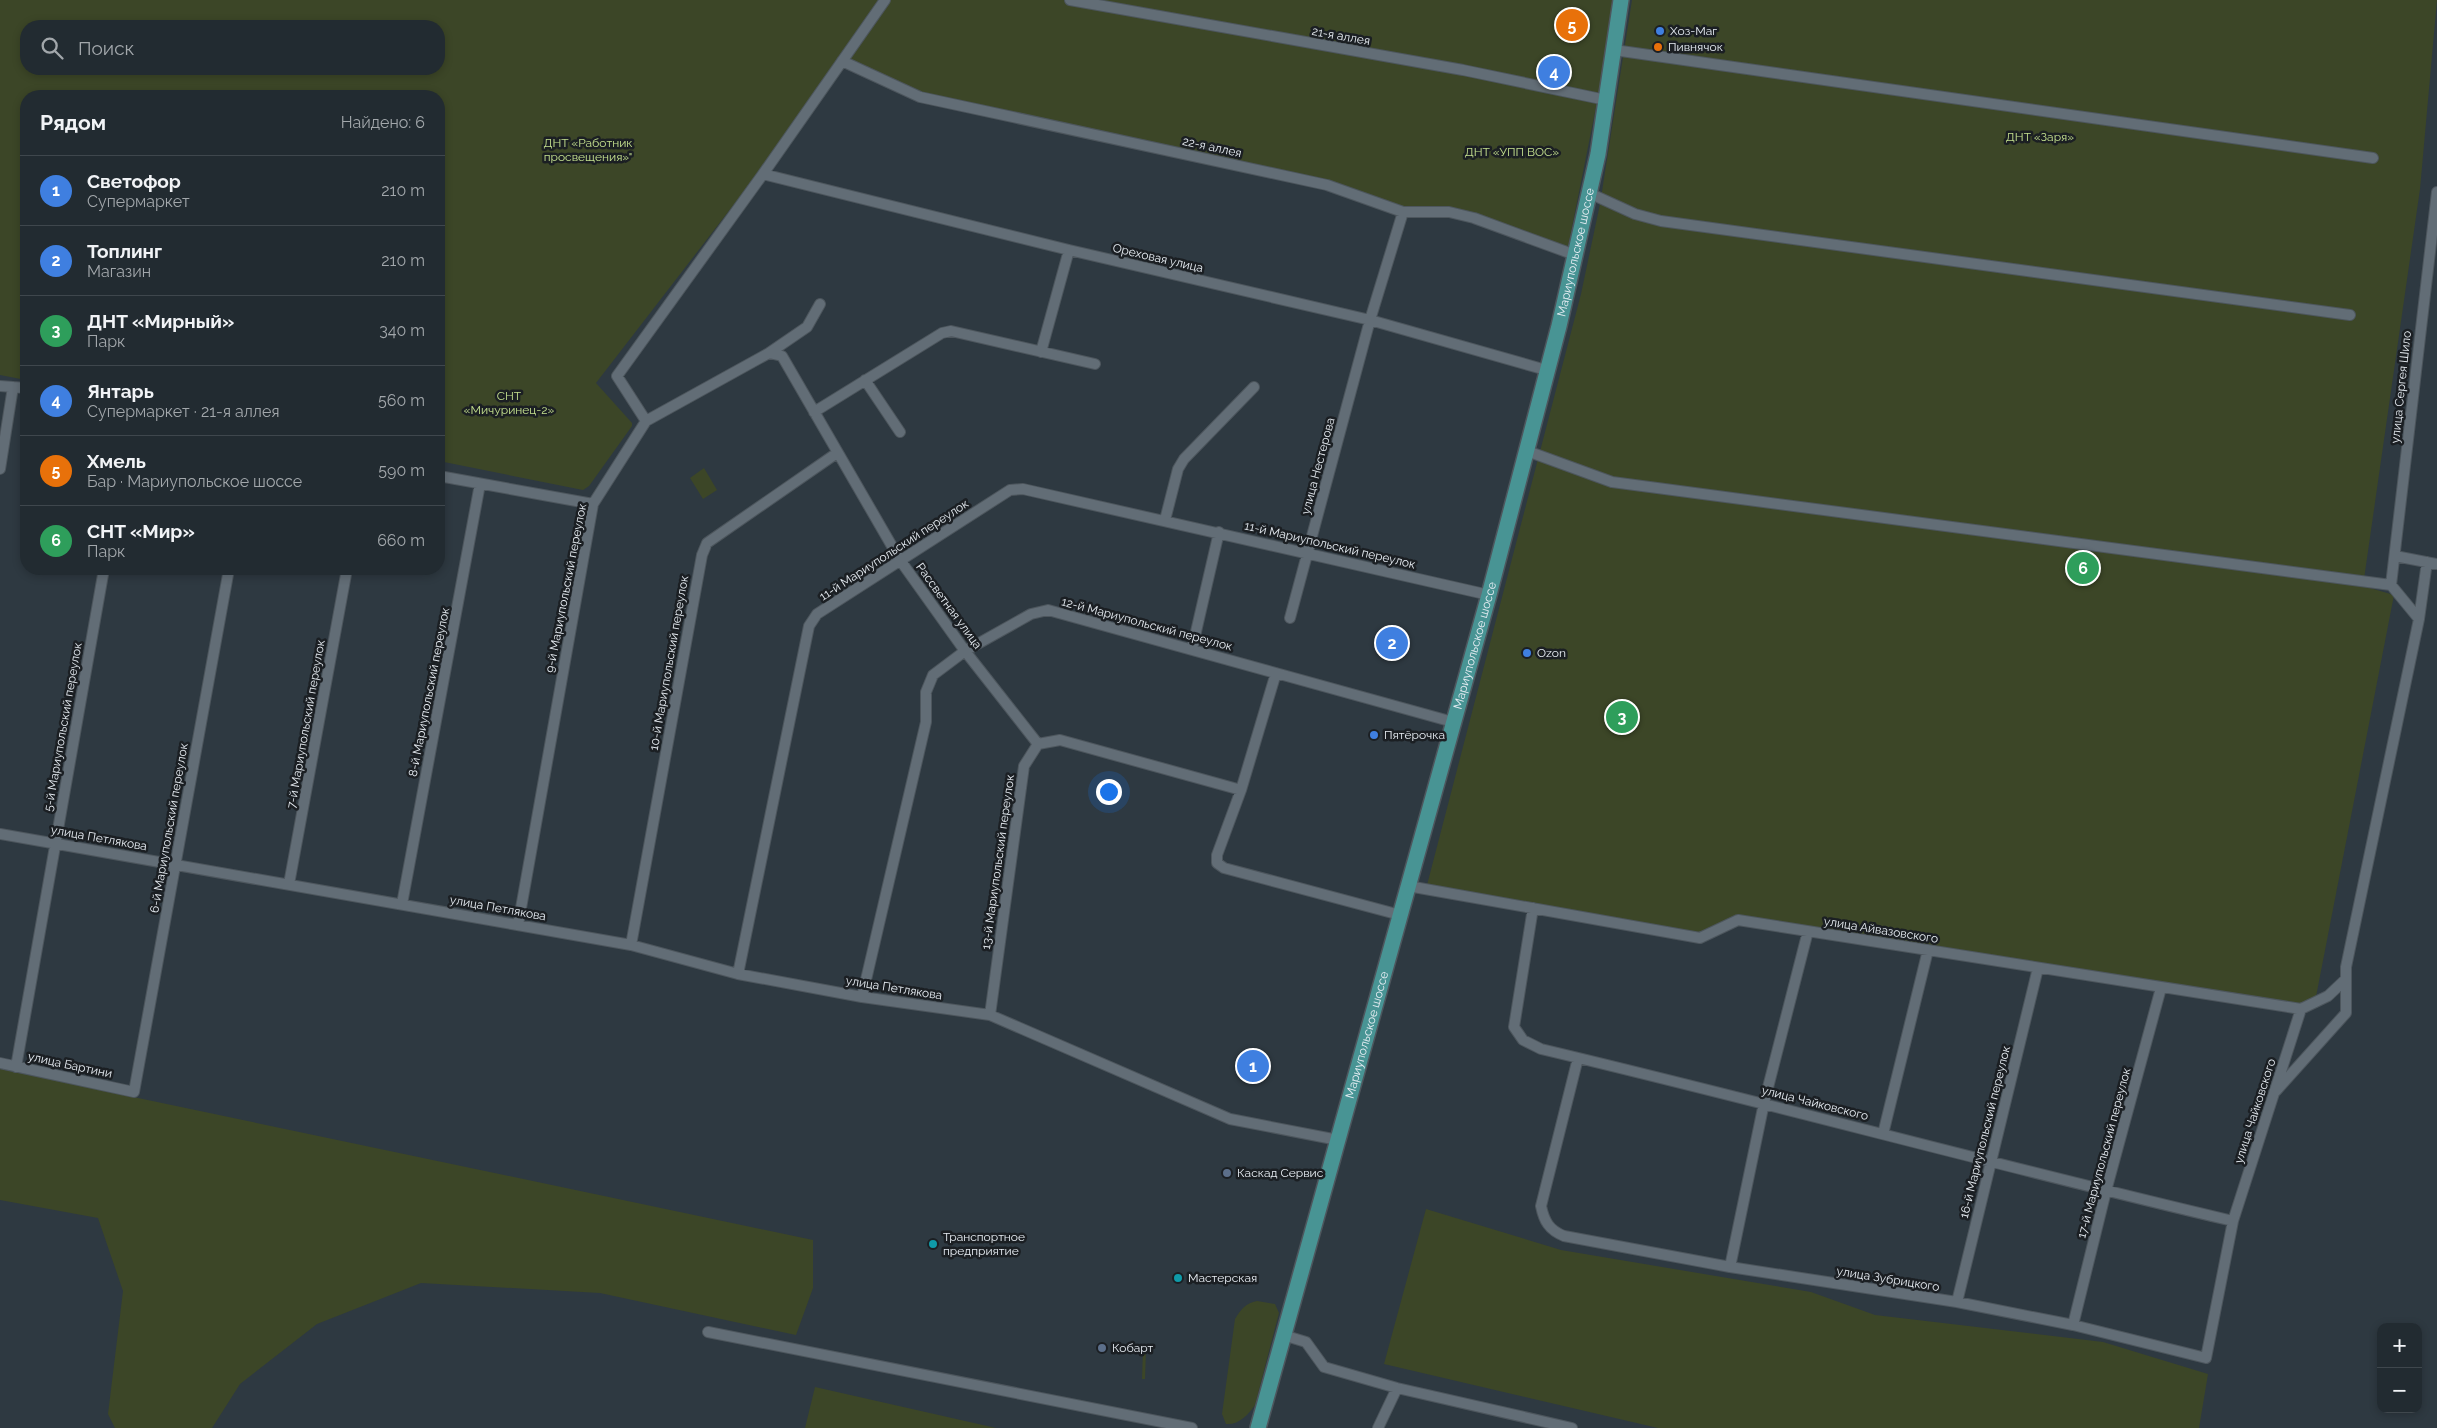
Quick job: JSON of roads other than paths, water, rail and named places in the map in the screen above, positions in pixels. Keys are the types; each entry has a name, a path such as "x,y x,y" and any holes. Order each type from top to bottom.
{"main road":[{"name":"Мариупольское шоссе","path":"1258,1428 1489,595 1527,451 1598,154 1621,0"}],"street":[{"path":"646,421 617,376 763,174 885,0"},
{"name":"21-я аллея","path":"1070,0 1463,70 1606,100"},
{"path":"1614,50 2372,158"},
{"name":"22-я аллея","path":"842,61 920,97 1327,184 1403,212 1449,212 1474,218 1575,255"},
{"name":"Ореховая улица","path":"763,174 1069,250 1370,320 1546,370"},
{"name":"улица Сергея Шило","path":"2391,585 2437,192"},
{"path":"1589,193 1635,214 1661,221 2350,315"},
{"name":"улица Нестерова","path":"1290,618 1370,320 1403,212"},
{"path":"1041,352 1069,250"},
{"name":"9-й Мариупольский переулок","path":"518,925 593,504 646,421 770,353 807,327 820,304"},
{"path":"814,412 942,333 951,331 1095,364"},
{"name":"Рассветная улица","path":"770,353 782,356 900,560 965,651 1038,744"},
{"path":"865,380 900,432"},
{"path":"0,386 20,388"},
{"path":"0,468 13,387"},
{"path":"1165,520 1178,469 1184,459 1254,388"},
{"path":"1527,451 1612,482 2391,585 2419,619"},
{"name":"10-й Мариупольский переулок","path":"631,944 702,555 708,543 838,453"},
{"path":"445,477 593,504"},
{"name":"8-й Мариупольский переулок","path":"402,904 480,484"},
{"name":"11-й Мариупольский переулок","path":"738,974 809,626 817,614 1010,490 1023,489 1165,520 1489,595"},
{"path":"1192,648 1219,532"},
{"path":"2273,1094 2346,1013 2346,966 2432,563 2394,556"},
{"name":"5-й Мариупольский переулок","path":"16,1067 103,575"},
{"name":"6-й Мариупольский переулок","path":"134,1092 228,575"},
{"name":"7-й Мариупольский переулок","path":"289,884 346,575"},
{"name":"12-й Мариупольский переулок","path":"862,996 926,722 926,692 933,675 965,651 1031,614 1048,610 1192,648 1453,722"},
{"path":"1276,673 1241,790 1217,855 1218,863 1224,868 1400,915"},
{"path":"1038,744 1060,740 1241,790"},
{"name":"13-й Мариупольский переулок","path":"990,1015 1024,766 1038,744"},
{"name":"улица Петлякова","path":"0,834 631,944 738,974 862,996 990,1015 1230,1119 1338,1140"},
{"name":"улица Айвазовского","path":"1408,886 1700,938 1738,920 2301,1009"},
{"name":"улица Чайковского","path":"1533,908 1514,1027 1523,1040 1541,1049 1764,1103 2106,1191 2233,1221"},
{"path":"1730,1267 1764,1103 1808,931"},
{"path":"1883,1134 1928,950"},
{"name":"16-й Мариупольский переулок","path":"1957,1302 2038,968"},
{"path":"2301,1009 2328,996 2346,979"},
{"name":"17-й Мариупольский переулок","path":"2073,1325 2106,1191 2161,988"},
{"name":"улица Чайковского","path":"2206,1358 2233,1221 2301,1009"},
{"name":"улица Зубрицкого","path":"1578,1058 1541,1206 1545,1223 1556,1233 1730,1267 1957,1302 2073,1325 2206,1358"},
{"name":"улица Бартини","path":"0,1063 134,1092"},
{"path":"708,1332 1192,1428"},
{"path":"1283,1335 1306,1342 1324,1367 1398,1388 1572,1428"},
{"path":"1378,1428 1398,1388"}],"place":[{"name":"Хмель","path":"1572,25"},
{"name":"Хоз-Маг","path":"1660,31"},
{"name":"Пивнячок","path":"1658,47"},
{"name":"Янтарь","path":"1554,72"},
{"name":"СНТ «Мир»","path":"2083,568"},
{"name":"Топлинг","path":"1392,643"},
{"name":"Ozon","path":"1527,653"},
{"name":"ДНТ «Мирный»","path":"1622,717"},
{"name":"Пятёрочка","path":"1374,735"},
{"name":"Светофор","path":"1253,1066"},
{"name":"Каскад Сервис","path":"1227,1173"},
{"name":"Транспортное предприятие","path":"933,1244"},
{"name":"Мастерская","path":"1178,1278"},
{"name":"Кобарт","path":"1102,1348"}],"park label":[{"name":"ДНТ «Заря»","path":"2040,137"},
{"name":"ДНТ «Работник просвещения»\"","path":"588,150"},
{"name":"ДНТ «УПП ВОС»","path":"1512,152"},
{"name":"СНТ «Мичуринец-2»","path":"509,403"}]}
